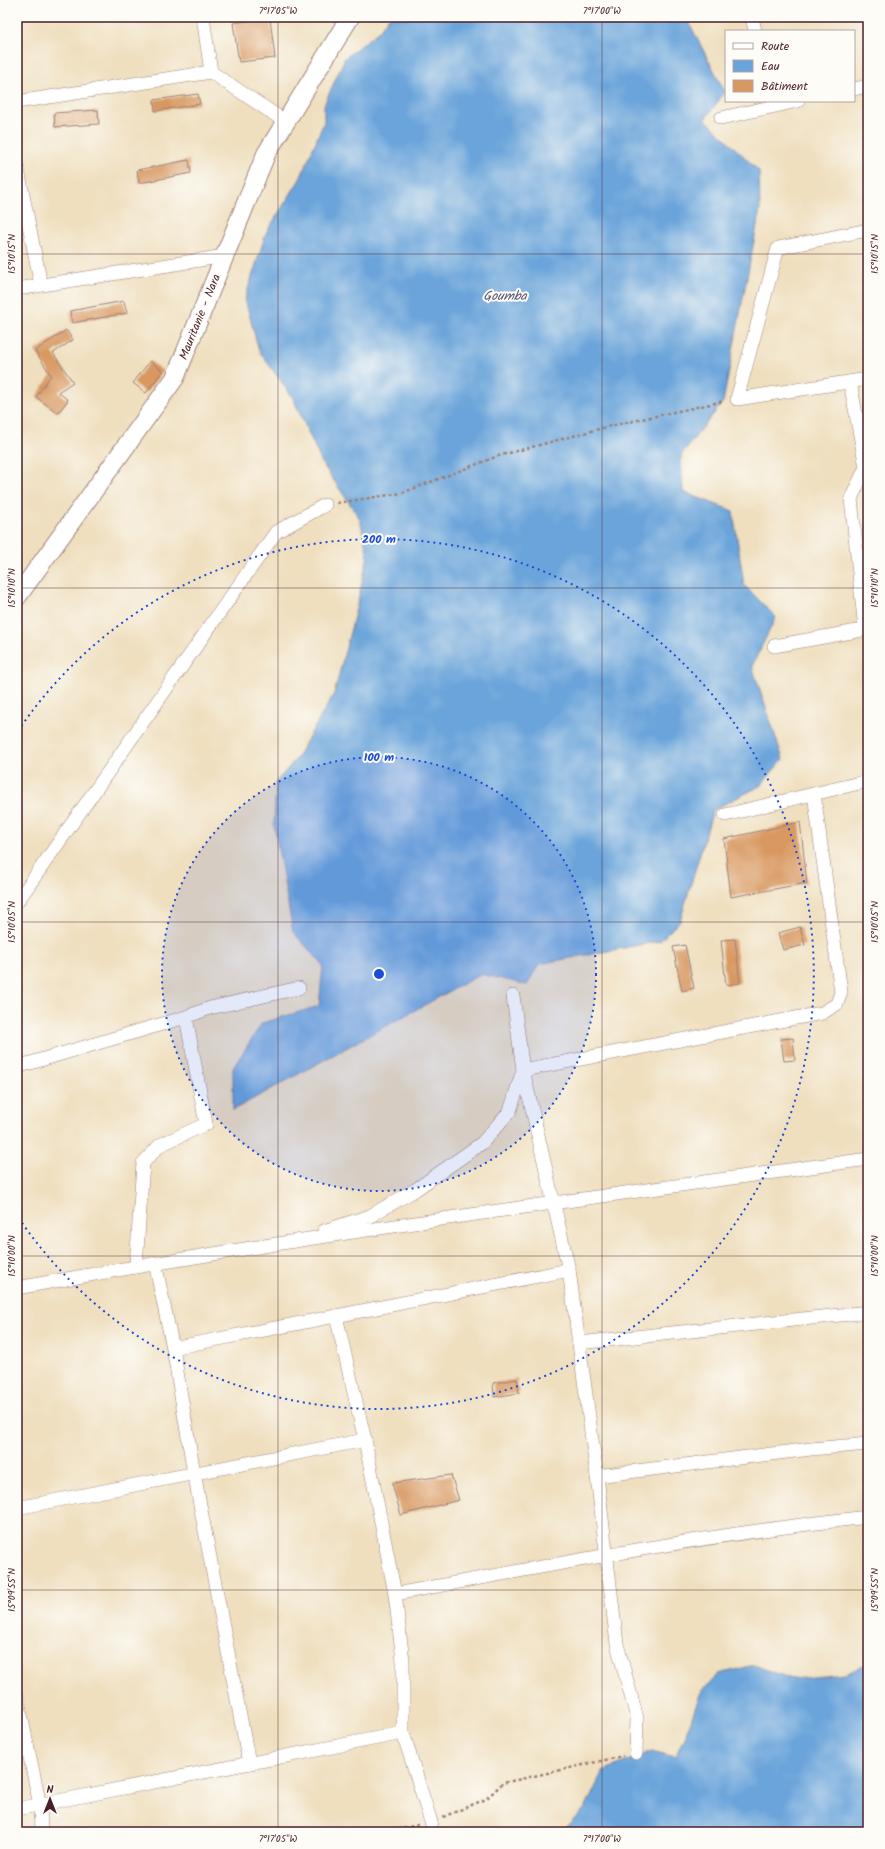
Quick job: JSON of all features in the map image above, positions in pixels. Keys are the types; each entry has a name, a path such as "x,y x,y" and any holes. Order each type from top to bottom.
{"main road":[{"name":"Mauritanie - Nara","path":"17,597 175,378 266,154 350,17"}],"street":[{"path":"203,17 211,72"},
{"path":"752,17 755,30"},
{"path":"17,102 211,72 286,122"},
{"path":"855,89 868,86"},
{"path":"721,118 772,104 789,102"},
{"path":"17,165 41,285"},
{"path":"868,230 778,248 737,399 868,378"},
{"path":"17,289 225,256"},
{"path":"774,646 866,629 851,499 866,467 850,382"},
{"path":"17,902 276,532 325,505"},
{"path":"725,816 868,782"},
{"path":"523,1070 822,1013 837,1004 841,992 814,794"},
{"path":"17,1067 186,1017 210,1008 299,988"},
{"path":"513,996 523,1070 569,1270 597,1476 617,1644 637,1718 636,1753"},
{"path":"136,1266 143,1163 160,1145 206,1124 186,1017"},
{"path":"289,1243 370,1216 415,1190 482,1143 510,1111 523,1070"},
{"path":"17,1288 155,1263 554,1203 868,1159"},
{"path":"155,1263 173,1348 194,1473 249,1763"},
{"path":"173,1348 569,1270"},
{"path":"579,1343 868,1312"},
{"path":"336,1316 365,1440 395,1594 403,1661 403,1733 431,1822"},
{"path":"17,1508 365,1440"},
{"path":"597,1476 811,1449 868,1444"},
{"path":"395,1594 606,1555 811,1523 868,1517"},
{"path":"17,1696 40,1805 41,1832"},
{"path":"17,1809 403,1733"}],"path":[{"path":"325,505 402,493 498,456 610,426 737,399"},
{"path":"386,1832 431,1822 486,1800 503,1783 636,1753"}],"water":[{"name":"Goumba","path":"389,17 686,17 725,92 705,119 759,171 760,210 723,402 681,455 683,492 733,511 744,585 776,617 752,666 783,759 760,786 713,810 680,921 660,941 539,964 527,985 481,974 233,1110 233,1068 262,1023 319,1006 323,965 293,932 274,825 276,782 296,759 334,694 368,556 360,519 322,463 293,398 259,351 245,299 266,233 300,179 324,122 324,105 345,58 379,31"},
{"path":"868,1664 868,1832 562,1832 586,1807 603,1771 652,1751 675,1757 687,1731 701,1692 719,1674 754,1665 792,1679 845,1674"}],"building":[{"path":"270,18 275,58 239,62 233,23"},
{"path":"198,94 200,104 155,111 154,100"},
{"path":"98,110 99,124 55,127 54,113"},
{"path":"189,160 191,173 139,183 137,170"},
{"path":"124,301 127,313 72,323 70,311"},
{"path":"66,330 73,340 53,353 73,382 58,392 68,400 58,413 36,397 51,375 35,351"},
{"path":"150,361 163,371 146,393 133,383"},
{"path":"800,822 807,883 731,897 724,839"},
{"path":"800,927 805,945 783,950 778,933"},
{"path":"735,939 740,983 726,985 721,940"},
{"path":"685,945 694,988 682,991 673,947"},
{"path":"793,1038 795,1060 784,1061 781,1039"},
{"path":"517,1379 519,1393 494,1397 493,1383"},
{"path":"451,1475 459,1500 401,1515 392,1483"}]}
